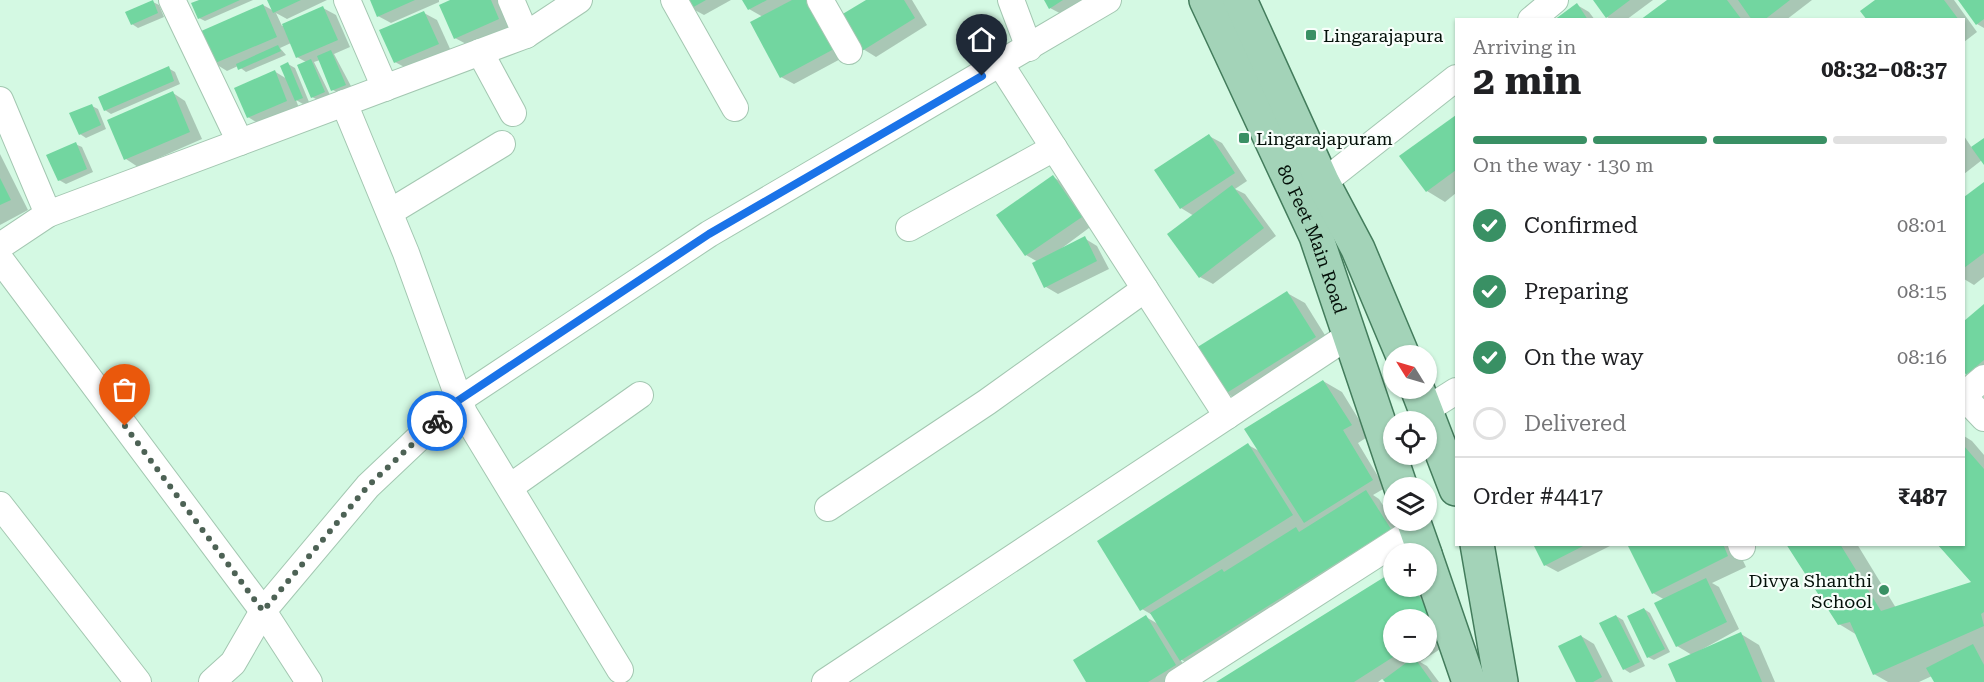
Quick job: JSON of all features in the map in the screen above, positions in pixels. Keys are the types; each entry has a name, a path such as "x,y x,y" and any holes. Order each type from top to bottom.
{"main road":[{"name":"80 Feet Main Road","path":"1206,0 1312,192 1358,249 1398,345"},
{"name":"80 Feet Main Road","path":"1241,1 1312,192 1316,236 1397,477"},
{"path":"1421,399 1455,486"},
{"path":"1420,540 1469,682"},
{"path":"1477,546 1501,682"}],"street":[{"path":"172,0 240,142"},
{"path":"347,0 385,88"},
{"path":"511,0 526,35"},
{"path":"0,246 48,214 526,35 579,0"},
{"path":"674,0 735,108"},
{"path":"820,0 849,51"},
{"path":"1011,0 1029,48"},
{"path":"212,682 233,663 263,611 368,486 459,400 709,234 1001,65 1108,0"},
{"path":"1533,18 1555,0"},
{"path":"480,52 513,113"},
{"path":"1001,65 1227,416"},
{"path":"1312,192 1455,79"},
{"path":"0,100 48,214"},
{"path":"344,103 390,212 464,413 510,487 618,678"},
{"path":"390,212 502,144"},
{"path":"909,228 1054,148"},
{"path":"0,259 263,611 309,682"},
{"path":"828,508 987,402 1145,289"},
{"path":"825,682 1348,336"},
{"path":"1965,395 1984,378"},
{"path":"1437,395 1455,391"},
{"path":"510,487 640,395"},
{"path":"1965,397 1984,418"},
{"path":"0,505 138,682"},
{"path":"1178,682 1420,540"}],"building":[{"path":"153,0 158,13 131,25 125,12"},
{"path":"199,0 240,0 198,19 191,3"},
{"path":"267,0 301,0 273,13"},
{"path":"370,0 415,0 377,17"},
{"path":"450,0 491,0 499,19 454,39 439,5"},
{"path":"685,0 706,0 690,9"},
{"path":"742,0 767,0 748,10"},
{"path":"792,0 808,0 834,49 780,78 750,22"},
{"path":"866,0 904,0 915,18 862,51 841,15"},
{"path":"1044,0 1063,0 1049,9"},
{"path":"1593,0 1630,0 1606,18"},
{"path":"1667,0 1727,0 1740,18 1643,18"},
{"path":"1738,0 1790,0 1767,18 1751,18"},
{"path":"1875,0 1944,0 1958,18 1865,18 1860,11"},
{"path":"1958,0 1984,0 1984,19 1976,25"},
{"path":"1577,3 1587,18 1557,18"},
{"path":"263,4 277,37 213,64 199,32"},
{"path":"323,6 338,40 296,58 282,24"},
{"path":"424,11 439,44 394,63 379,30"},
{"path":"278,45 281,51 238,70 236,64"},
{"path":"331,50 346,85 331,91 317,56"},
{"path":"311,59 325,92 311,98 297,65"},
{"path":"288,62 303,98 295,101 280,66"},
{"path":"169,66 174,81 104,111 98,97"},
{"path":"275,70 287,101 247,118 234,88"},
{"path":"173,91 190,132 124,160 107,120"},
{"path":"92,104 101,125 79,135 69,113"},
{"path":"1455,116 1455,171 1426,192 1399,156"},
{"path":"1209,134 1235,173 1180,209 1154,170"},
{"path":"1984,138 1984,165 1971,147"},
{"path":"76,142 87,169 58,181 46,155"},
{"path":"1053,175 1082,217 1025,256 996,215"},
{"path":"0,178 11,200 0,205"},
{"path":"1984,182 1984,253 1965,267 1965,196"},
{"path":"1232,185 1264,228 1199,278 1167,234"},
{"path":"1085,236 1097,261 1044,288 1032,263"},
{"path":"1287,291 1316,337 1225,394 1196,348"},
{"path":"1984,304 1984,360 1966,375 1965,373 1965,320"},
{"path":"1323,380 1352,425 1343,430 1373,480 1304,523 1244,429"},
{"path":"1248,443 1293,515 1140,611 1097,541"},
{"path":"1965,447 1984,469 1984,612 1981,614 1984,626 1873,675 1850,622 1838,625 1787,546 1841,546 1881,611 1971,582 1939,546 1965,546"},
{"path":"1366,490 1383,517 1383,531 1388,531 1180,661 1150,613 1222,569 1224,572 1296,527 1299,532"},
{"path":"1534,546 1583,546 1544,566"},
{"path":"1628,546 1724,546 1728,556 1652,594"},
{"path":"1383,578 1383,597 1420,597 1427,609 1383,609 1384,663 1354,682 1216,682"},
{"path":"1706,578 1727,622 1676,647 1654,603"},
{"path":"1644,608 1665,649 1647,658 1627,616"},
{"path":"1146,615 1176,665 1148,682 1086,682 1073,660"},
{"path":"1616,615 1640,662 1623,670 1599,623"},
{"path":"1741,632 1762,682 1676,682 1668,664"},
{"path":"1581,635 1602,677 1593,682 1576,682 1558,646"},
{"path":"1973,644 1984,665 1984,682 1934,682 1926,668"},
{"path":"1406,663 1418,663 1432,682 1385,682 1383,680"}],"way so far":[{"path":"125,426 263,611 368,486 437,421"}],"place":[{"name":"Lingarajapura","path":"1311,35"},
{"name":"Lingarajapuram","path":"1244,138"},
{"name":"Divya Shanthi School","path":"1884,590"}],"route":[{"path":"437,421 459,400 709,234 982,76"}]}
